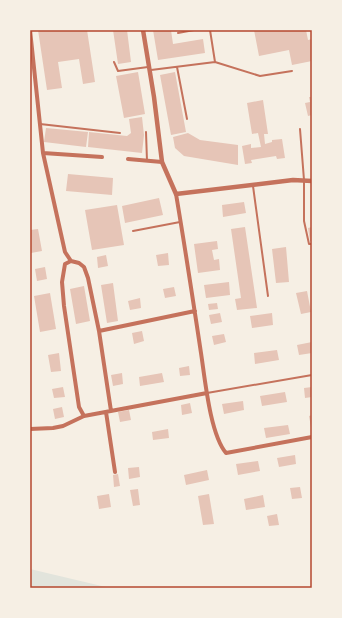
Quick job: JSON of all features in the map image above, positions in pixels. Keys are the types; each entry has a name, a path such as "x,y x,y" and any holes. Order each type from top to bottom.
{"street":[{"path":"30,30 43,153 66,252 71,261"},
{"path":"143,30 162,162 176,194 207,393 215,433 226,453 312,437"},
{"path":"43,153 102,157"},
{"path":"128,159 162,162"},
{"path":"176,194 304,180 312,181"},
{"path":"84,416 79,406 64,306 62,282 65,264 71,261 79,263 87,272 99,331 115,472"},
{"path":"99,331 194,312"},
{"path":"30,429 63,426 84,416 207,393"}],"lane":[{"path":"178,33 194,30"},
{"path":"210,30 215,62"},
{"path":"114,62 118,71 177,67 215,62 260,76 292,71"},
{"path":"177,67 187,119"},
{"path":"40,124 120,133"},
{"path":"300,129 304,180 304,221 309,244 312,244"},
{"path":"146,132 147,161"},
{"path":"252,185 268,296"},
{"path":"133,230 181,221"},
{"path":"207,393 312,375"}],"shaded area":[{"path":"30,569 110,588 30,588"}],"building":[{"path":"38,30 87,30 95,82 83,84 79,59 58,62 62,88 47,90"},
{"path":"113,30 127,30 131,62 118,64"},
{"path":"153,30 171,30 173,44 203,39 205,53 158,60"},
{"path":"254,30 306,30 308,40 312,39 312,61 292,65 289,50 259,56"},
{"path":"138,72 145,114 124,118 116,76"},
{"path":"175,72 186,132 171,135 160,75"},
{"path":"309,97 312,97 312,115 308,116 305,103 310,102"},
{"path":"263,100 268,134 264,134 265,144 272,142 272,140 282,139 285,158 277,159 276,156 251,160 252,163 245,164 242,146 251,144 251,148 261,147 258,133 252,134 247,103"},
{"path":"142,117 144,135 142,153 88,147 89,132 127,136 131,133 129,119"},
{"path":"46,128 88,132 86,147 44,142"},
{"path":"188,133 200,140 238,145 238,165 184,156 175,148 173,137"},
{"path":"68,174 113,178 112,195 66,191"},
{"path":"159,198 163,215 125,223 122,206"},
{"path":"244,202 246,213 223,217 222,205"},
{"path":"117,205 124,245 92,250 85,210"},
{"path":"245,227 257,308 237,310 235,299 241,298 231,229"},
{"path":"312,227 312,241 310,241 308,228"},
{"path":"38,229 42,251 31,253 30,230"},
{"path":"217,241 218,249 212,250 214,260 219,259 220,270 198,273 194,244"},
{"path":"286,247 289,282 276,283 272,249"},
{"path":"168,253 169,265 158,266 156,255"},
{"path":"106,255 108,266 98,268 97,257"},
{"path":"45,267 47,279 37,281 35,269"},
{"path":"229,282 230,295 206,298 204,285"},
{"path":"113,283 118,321 107,323 101,285"},
{"path":"84,286 90,321 76,324 70,289"},
{"path":"174,287 176,296 165,298 163,289"},
{"path":"307,291 311,312 301,314 296,293"},
{"path":"50,293 56,329 40,332 34,296"},
{"path":"140,298 141,308 130,310 128,301"},
{"path":"217,303 218,309 209,310 208,304"},
{"path":"220,313 222,322 211,324 209,315"},
{"path":"272,313 273,325 252,328 250,316"},
{"path":"142,331 144,341 134,344 132,333"},
{"path":"224,334 226,342 214,345 212,336"},
{"path":"312,342 312,353 299,355 297,345"},
{"path":"277,350 279,360 255,364 254,353"},
{"path":"59,353 61,371 51,372 48,355"},
{"path":"189,366 190,375 180,376 179,368"},
{"path":"122,373 123,384 113,386 111,375"},
{"path":"162,373 164,382 140,386 139,377"},
{"path":"63,387 65,397 54,398 52,389"},
{"path":"312,387 312,397 305,398 304,388"},
{"path":"285,392 287,402 262,406 260,396"},
{"path":"243,401 244,410 224,414 222,404"},
{"path":"190,403 192,413 182,415 181,405"},
{"path":"62,407 64,417 55,419 53,409"},
{"path":"129,410 131,420 120,422 118,412"},
{"path":"312,415 312,427 311,427 309,416"},
{"path":"288,425 290,434 266,438 264,428"},
{"path":"168,429 169,438 153,440 152,432"},
{"path":"295,455 296,464 279,467 277,458"},
{"path":"258,461 260,471 238,475 236,464"},
{"path":"139,467 140,477 129,479 128,468"},
{"path":"207,470 209,480 186,485 184,475"},
{"path":"118,474 120,486 114,487 113,475"},
{"path":"300,487 302,498 292,499 290,488"},
{"path":"138,489 140,505 133,506 130,490"},
{"path":"109,494 111,507 99,509 97,496"},
{"path":"209,494 214,524 203,525 198,496"},
{"path":"263,495 265,507 246,510 244,499"},
{"path":"277,514 279,525 269,526 267,516"}]}
